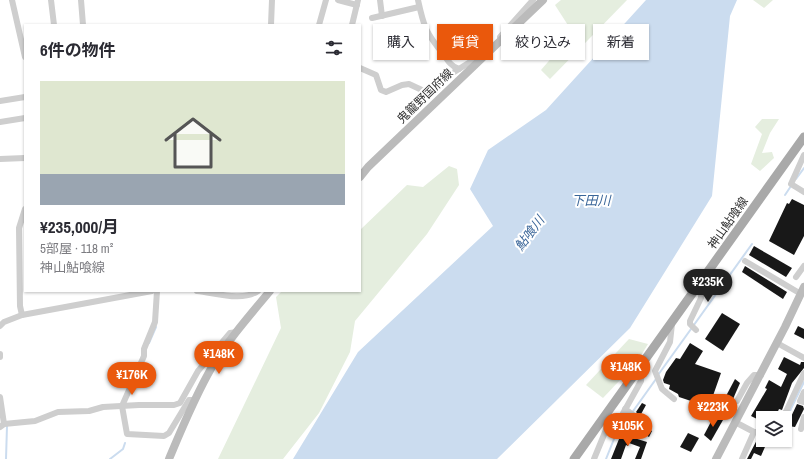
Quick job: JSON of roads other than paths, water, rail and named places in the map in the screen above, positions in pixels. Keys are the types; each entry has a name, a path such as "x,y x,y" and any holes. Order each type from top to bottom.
{"main road":[{"name":"鬼籠野国府線","path":"493,47 543,0"},
{"name":"鬼籠野国府線","path":"361,176 368,166 479,60"},
{"name":"神山鮎喰線","path":"574,459 642,363 672,324 804,137"},
{"path":"716,459 803,290"},
{"path":"169,459 212,366 269,292"}],"street":[{"path":"12,0 24,53"},
{"path":"51,0 54,24"},
{"path":"81,0 83,24"},
{"path":"271,24 272,0"},
{"path":"319,24 326,0"},
{"path":"338,0 358,3 352,24"},
{"path":"380,0 382,16"},
{"path":"418,0 424,28 437,48"},
{"path":"493,46 522,10 533,0"},
{"path":"372,18 419,7"},
{"path":"447,60 453,68 459,70"},
{"path":"361,68 376,75 381,90 386,92 402,85 409,84 424,91 475,60"},
{"path":"0,99 24,97"},
{"path":"0,122 24,118"},
{"path":"804,155 793,185 804,192"},
{"path":"0,159 24,158"},
{"path":"22,314 20,306 18,248 19,228 24,215"},
{"path":"745,261 803,290"},
{"path":"796,277 804,266"},
{"path":"696,330 690,324 701,298 702,280"},
{"path":"0,326 4,322 22,314 146,292"},
{"path":"157,292 155,322 144,349 144,356 122,406 127,434 164,436 169,433 189,400 195,400"},
{"path":"216,292 242,297 250,296 256,292"},
{"path":"672,324 670,342 655,371 655,375 662,389 674,399"},
{"path":"0,397 2,426 36,421 58,412 89,411 104,407 174,405 180,403 198,371 230,333 237,332"},
{"path":"777,343 804,358"},
{"path":"627,426 621,417 641,380 642,363"},
{"path":"786,411 804,373"},
{"path":"737,401 747,383 754,375 761,374"},
{"path":"804,392 800,401 804,402"},
{"path":"625,409 633,415"},
{"path":"594,459 608,425 606,414"},
{"path":"801,429 804,417"},
{"path":"735,422 754,432 742,459"}],"water":[{"name":"下田川","path":"646,0 737,0 730,16 712,196 630,328 497,459 293,459 358,352 493,226 470,189 488,150 546,110 593,58 593,60 649,60 649,24 624,24"}],"waterway":[{"path":"796,179 804,168"},
{"path":"785,195 791,186"},
{"path":"658,375 752,244"},
{"path":"149,343 156,327"},
{"path":"626,421 656,379"},
{"path":"790,411 804,382"},
{"path":"606,459 614,439 624,425"},
{"path":"6,459 7,426"},
{"path":"110,459 123,449 125,443"}],"water label":[{"name":"鮎喰川","path":"529,233"}]}
